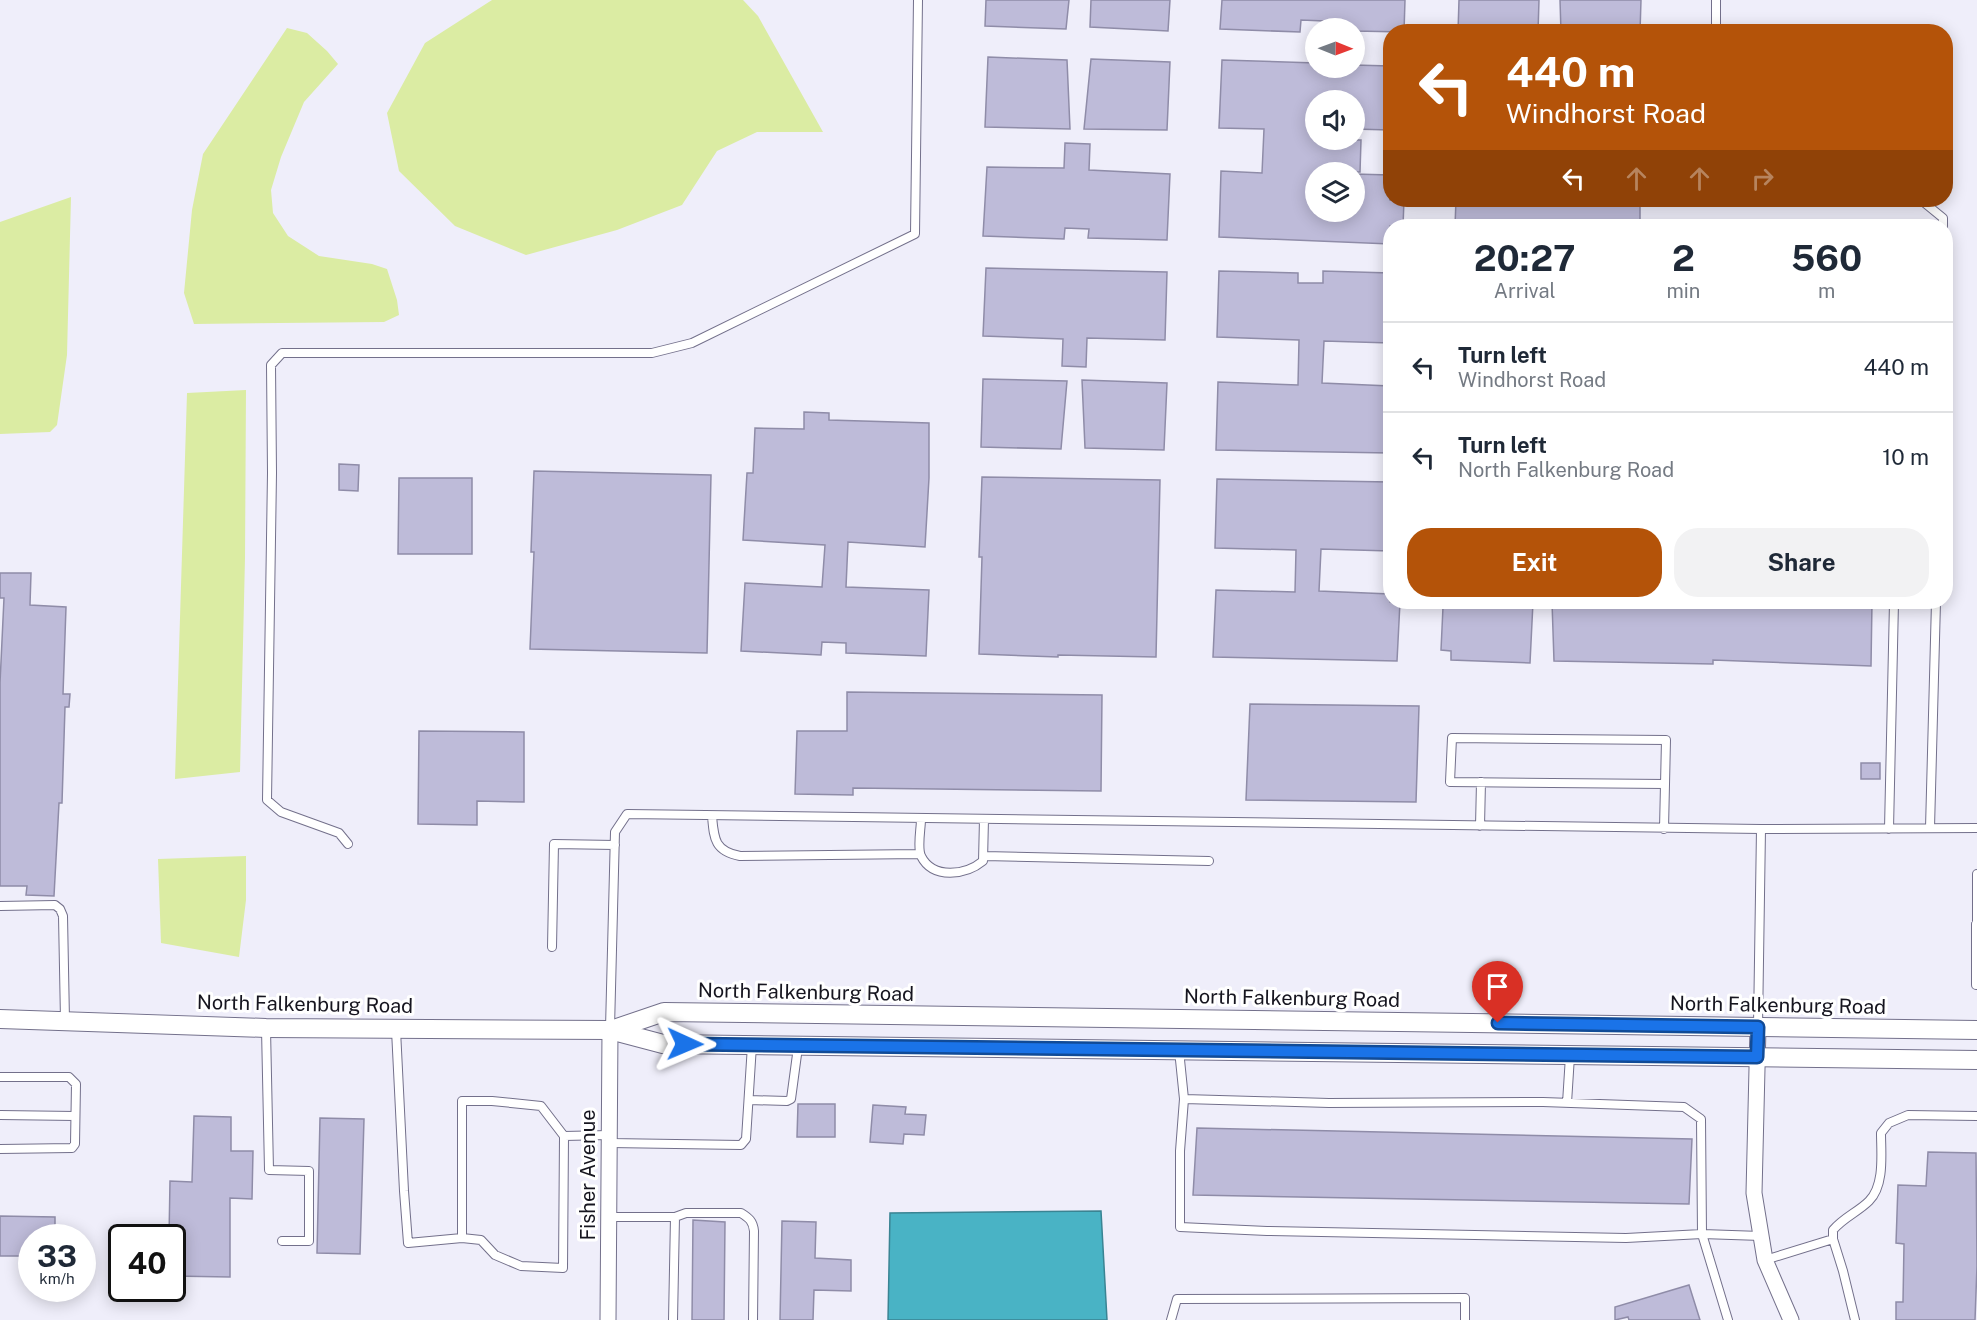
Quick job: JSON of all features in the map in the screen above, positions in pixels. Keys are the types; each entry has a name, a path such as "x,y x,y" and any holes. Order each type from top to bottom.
{"street":[{"name":"North Falkenburg Road","path":"610,1030 664,1012 1977,1030"},
{"name":"North Falkenburg Road","path":"0,1019 266,1028 610,1030 663,1044 1977,1060"},
{"path":"1179,1050 1180,1019"},
{"path":"1758,1027 1754,1193 1765,1260 1791,1320"},
{"name":"Fisher Avenue","path":"608,1320 610,1030"}],"lane":[{"path":"348,844 339,833 280,812 267,800 272,473 271,365 282,353 652,353 692,343 915,234 918,0"},
{"path":"1716,0 1716,24"},
{"path":"1930,207 1943,219"},
{"path":"1889,829 1893,609"},
{"path":"1930,828 1936,609"},
{"path":"1664,828 1665,784 1666,740 1452,738 1450,782 1665,784"},
{"path":"1480,826 1481,782"},
{"path":"610,1030 615,832 627,814 1761,830 1977,828"},
{"path":"712,816 714,837 720,847 729,854 740,856 920,854"},
{"path":"921,819 920,854 927,864 936,870 952,873 965,872 983,861 984,819"},
{"path":"1758,1027 1761,830"},
{"path":"552,947 554,844 615,845"},
{"path":"984,856 1209,861"},
{"path":"1976,985 1977,874"},
{"path":"0,906 55,905 60,909 63,916 65,1021"},
{"path":"266,1028 269,1170 309,1171 309,1241 282,1241"},
{"path":"396,1029 408,1243 462,1238 482,1240 495,1256 521,1266 563,1268 564,1136 541,1106 492,1101 462,1101 462,1238"},
{"path":"564,1136 741,1145 746,1139 752,1045"},
{"path":"749,1100 787,1101 791,1099 799,1046"},
{"path":"1179,1050 1184,1099 1180,1151 1180,1227 1267,1231 1626,1238 1702,1234 1761,1236"},
{"path":"1567,1103 1570,1055"},
{"path":"0,1077 69,1077 76,1084 75,1144 72,1148 0,1149"},
{"path":"1184,1099 1329,1103 1567,1103 1684,1107 1701,1119 1702,1234 1728,1320"},
{"path":"0,1115 75,1116"},
{"path":"1855,1320 1833,1239 1833,1230 1842,1220 1871,1199 1878,1184 1881,1166 1881,1133 1889,1124 1908,1115 1977,1116"},
{"path":"609,1217 675,1217 686,1213 741,1214 753,1223 753,1320"},
{"path":"673,1320 675,1217"},
{"path":"1765,1260 1833,1239"},
{"path":"1171,1320 1177,1299 1465,1298 1465,1320"}],"green space":[{"path":"492,0 743,0 758,16 823,132 757,132 717,151 682,205 617,230 526,255 455,226 399,171 387,113 425,43"},
{"path":"287,28 307,33 338,64 304,102 281,157 271,190 273,213 288,236 319,256 372,264 387,269 397,300 399,315 384,322 194,324 184,293 192,210 203,154"},
{"path":"71,197 67,355 57,425 50,432 0,434 0,222"},
{"path":"246,390 240,772 175,779 187,393"},
{"path":"246,856 246,900 239,957 161,943 158,859"}],"water":[{"path":"1101,1211 1107,1320 888,1320 890,1213"}],"building":[{"path":"986,0 1069,0 1066,29 985,26"},
{"path":"1091,0 1170,0 1168,31 1090,27"},
{"path":"1222,0 1405,0 1404,24 1383,24 1383,32 1365,31 1365,18 1305,18 1305,20 1301,20 1300,32 1220,29"},
{"path":"1459,0 1539,0 1538,24 1458,24"},
{"path":"1560,0 1641,0 1640,24 1561,24"},
{"path":"988,57 1067,60 1070,129 985,127"},
{"path":"1091,59 1170,62 1167,130 1084,129"},
{"path":"1222,60 1305,63 1305,78 1365,78 1365,65 1383,66 1383,130 1365,129 1365,90 1305,90 1305,150 1361,150 1360,162 1305,162 1305,222 1365,222 1365,174 1383,175 1383,207 1404,207 1403,219 1383,219 1383,244 1219,237 1221,171 1262,173 1264,129 1219,128"},
{"path":"1065,143 1090,144 1089,170 1170,174 1167,240 1088,238 1089,229 1065,228 1064,239 983,236 987,167 1064,168"},
{"path":"1456,207 1640,207 1640,219 1455,219"},
{"path":"986,268 1167,272 1165,340 1087,338 1086,367 1062,366 1063,339 983,336"},
{"path":"1219,271 1298,273 1298,283 1323,283 1323,271 1383,273 1383,343 1324,341 1322,383 1383,386 1383,453 1216,450 1218,382 1298,385 1299,340 1217,337"},
{"path":"983,379 1067,381 1061,449 981,447"},
{"path":"1082,380 1167,383 1164,450 1085,448"},
{"path":"804,412 829,413 829,420 929,423 925,547 848,542 846,587 929,590 926,656 846,653 846,643 822,642 821,655 741,651 745,583 822,587 825,545 743,540 747,473 753,473 755,428 804,429"},
{"path":"339,464 359,465 358,491 339,490"},
{"path":"534,471 711,475 707,653 530,649 534,552 531,552"},
{"path":"982,477 1160,480 1156,657 979,654"},
{"path":"399,478 472,478 472,554 398,554"},
{"path":"1217,479 1383,482 1383,551 1321,549 1319,591 1383,594 1383,609 1400,609 1397,661 1213,657 1216,590 1295,592 1296,550 1215,548"},
{"path":"0,573 31,573 30,605 66,607 63,694 70,694 69,707 65,707 62,803 59,803 54,896 26,895 27,886 0,886 0,683 4,598 0,598"},
{"path":"1443,609 1533,609 1530,663 1451,660 1451,651 1441,650"},
{"path":"1552,609 1872,609 1871,666 1713,660 1713,664 1554,661"},
{"path":"847,692 1102,695 1101,791 853,788 853,795 795,794 797,731 847,731"},
{"path":"1250,704 1419,706 1416,802 1246,800"},
{"path":"419,731 524,732 524,802 477,801 477,825 418,824"},
{"path":"1861,763 1880,763 1880,779 1861,779"},
{"path":"798,1104 835,1104 835,1137 797,1137"},
{"path":"873,1105 906,1107 905,1114 926,1115 924,1135 904,1134 903,1144 870,1142"},
{"path":"194,1116 231,1117 231,1151 253,1151 252,1199 230,1198 230,1277 186,1276 186,1224 169,1224 170,1181 192,1182"},
{"path":"320,1118 364,1119 360,1254 317,1253"},
{"path":"1197,1128 1692,1139 1689,1204 1193,1195"},
{"path":"1928,1152 1976,1153 1975,1320 1896,1320 1896,1302 1903,1302 1904,1244 1896,1243 1898,1185 1926,1186"},
{"path":"0,1216 55,1217 55,1224 18,1224 18,1256 0,1256"},
{"path":"693,1220 725,1222 724,1320 692,1320"},
{"path":"782,1221 816,1222 815,1258 851,1260 851,1291 814,1290 813,1320 780,1320"},
{"path":"1689,1285 1700,1320 1629,1320 1628,1317 1615,1320 1615,1307"}],"route":[{"path":"685,1044 1757,1057 1758,1027 1498,1023"}]}
